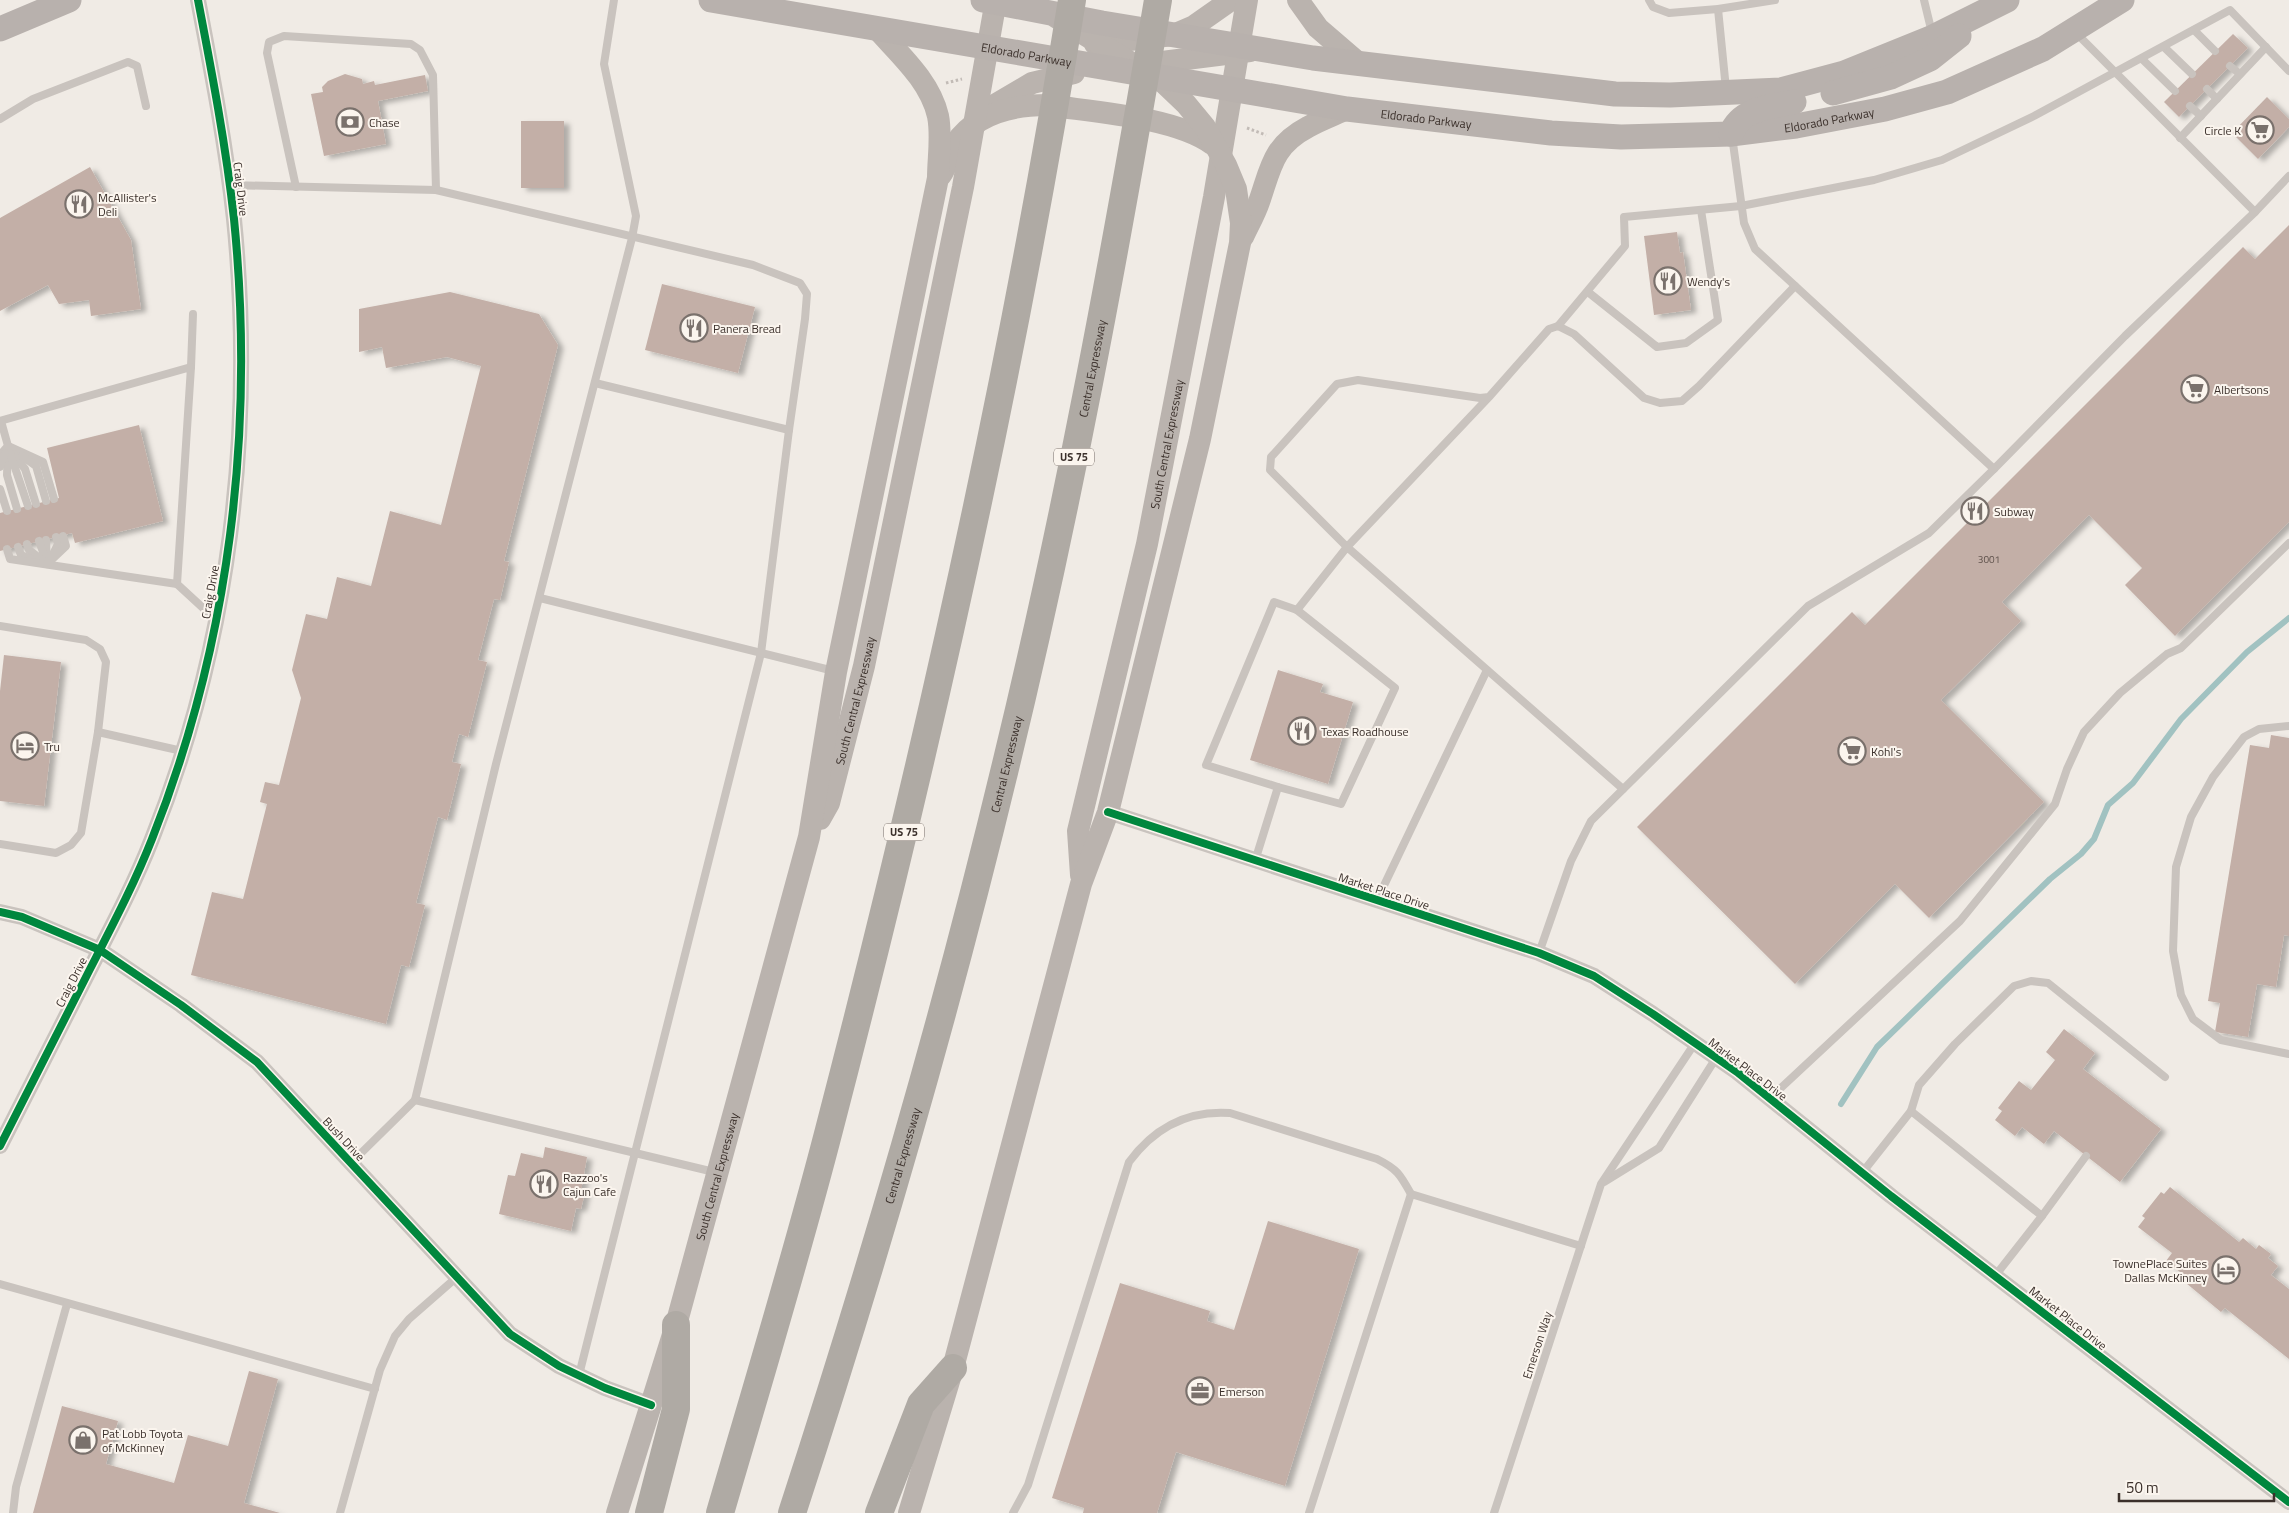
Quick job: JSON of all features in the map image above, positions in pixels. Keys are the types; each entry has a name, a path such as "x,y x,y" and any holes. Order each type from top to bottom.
{"highway":[{"name":"US 75","path":"720,1513 828,1134 940,678 996,422 1049,142 1072,0"},
{"name":"Central Expressway","path":"792,1513 840,1363 904,1148 969,914 1008,756 1088,390 1119,227 1158,0"},
{"path":"648,1513 676,1409 676,1325"},
{"path":"879,1513 921,1404 953,1368"}],"main road":[{"path":"0,29 69,0"},
{"name":"Eldorado Parkway","path":"711,0 974,45 1141,68 1248,92 1346,108 1552,133 1621,137 1732,134 1796,126 1884,109 1947,92 2043,49 2122,0"},
{"path":"983,0 1056,6 1100,34 1141,68 1173,91 1205,128 1226,165 1236,189 1240,208 1240,243"},
{"name":"South Central Expressway","path":"809,837 829,803 864,666 963,187 996,0"},
{"path":"1100,34 1133,41 1173,35 1194,26 1231,0"},
{"name":"South Central Expressway","path":"1081,884 1078,831 1147,544 1214,197 1247,0"},
{"path":"1298,0 1318,28 1361,65"},
{"path":"974,45 1053,46 1100,34 1173,35 1256,50 1361,65 1615,94 1670,96 1727,94 1781,90 1844,73 1934,37 1999,5"},
{"path":"1732,134 1734,127 1740,121 1748,114 1760,109 1803,101 1891,77 1930,59 1999,5"},
{"path":"877,29 918,76 933,102 939,132 938,178"},
{"path":"1133,41 1141,68"},
{"path":"938,178 946,169 956,143 987,110 1032,83 1066,74 1141,68 1256,50"},
{"path":"1552,133 1592,120 1638,122 1711,120 1723,114 1727,94"},
{"path":"978,120 1014,107 1047,105 1171,125 1200,135 1215,146"},
{"path":"1240,243 1259,204 1270,166 1276,155 1286,144 1308,127 1346,108"},
{"name":"South Central Expressway","path":"617,1513 676,1325 809,837 836,672 938,178"},
{"name":"South Central Expressway","path":"909,1513 953,1368 1081,884 1108,812 1200,439 1240,243"}],"street":[{"name":"Craig Drive","path":"0,1146 100,950 151,842 169,794 182,751 217,620 230,544 237,472 242,374 240,300 230,185 216,94 198,0"},
{"name":"Market Place Drive","path":"1108,812 1539,953 1594,976 1716,1058 1769,1098 1862,1173 2289,1502"},
{"name":"Bush Drive","path":"0,912 22,917 100,950 181,1005 257,1062 510,1334 578,1376 651,1406"}],"lane":[{"path":"351,1163 415,1100 496,764 632,238 636,216 604,64 614,0"},
{"path":"1649,0 1653,7 1669,13 1718,9 1775,0"},
{"path":"1924,0 1934,37"},
{"path":"1718,9 1727,94"},
{"path":"1297,610 1347,547 1489,396 1549,329 1558,326 1588,292 1625,246 1624,217 1741,206 1874,180 1942,160 2034,116 2230,10 2289,71"},
{"path":"2073,30 2255,212"},
{"path":"2194,30 2215,51"},
{"path":"296,187 267,54 269,42 284,36 411,44 420,50 434,75 436,190"},
{"path":"2164,47 2192,74"},
{"path":"2180,138 2266,47"},
{"path":"2142,59 2175,91"},
{"path":"0,119 33,98 128,62 137,66 146,106"},
{"path":"2230,66 2240,74"},
{"path":"2207,89 2217,98"},
{"path":"2190,106 2201,116"},
{"path":"1732,134 1744,223 1756,249 1994,469"},
{"path":"1539,953 1571,861 1590,821 1808,606 1929,533 2125,336 2255,212 2289,176"},
{"path":"230,185 436,190 632,238 753,265 800,283 807,294 761,653 578,1376"},
{"path":"1588,292 1657,347 1686,343 1718,320 1701,210"},
{"path":"1558,326 1574,334 1644,398 1660,403 1682,401 1699,386 1795,286"},
{"path":"176,584 193,314"},
{"path":"28,506 1,421 191,367"},
{"path":"1489,396 1480,398 1358,380 1337,384 1271,457 1270,470 1347,547 1623,789"},
{"path":"595,383 789,430"},
{"path":"0,456 8,446"},
{"path":"0,467 8,446"},
{"path":"8,446 43,462 50,500"},
{"path":"8,446 26,469 36,504"},
{"path":"8,446 7,475 17,509"},
{"path":"0,489 7,511"},
{"path":"47,564 58,544 60,536"},
{"path":"42,540 47,564"},
{"path":"1769,1098 1960,921 2055,804 2067,768 2084,732 2120,693 2167,654 2181,648 2289,543"},
{"path":"27,544 30,550 47,564"},
{"path":"18,547 21,555 47,564"},
{"path":"7,549 10,559"},
{"path":"0,558 176,584 217,620"},
{"path":"540,598 836,672"},
{"path":"1274,602 1297,610 1395,688 1341,804 1278,787 1206,765 1274,602"},
{"path":"0,626 86,640 100,649 106,662 98,732 81,833 72,845 56,853 0,844"},
{"path":"1377,900 1487,670"},
{"path":"2289,726 2259,729 2244,737 2213,777 2191,817 2176,867 2173,950 2181,995 2193,1019 2220,1040 2289,1054"},
{"path":"98,732 182,751"},
{"path":"1255,861 1278,787"},
{"path":"1862,1173 1911,1111 1919,1085 1955,1044 2014,986 2031,981 2048,982 2165,1076"},
{"name":"Emerson Way","path":"1494,1513 1601,1184 1695,1044"},
{"path":"1601,1184 1659,1148 1716,1058"},
{"path":"415,1100 718,1173"},
{"path":"1911,1111 2042,1216"},
{"path":"1013,1513 1028,1485 1129,1162 1141,1145 1160,1130 1208,1112 1230,1113 1377,1159 1400,1173 1411,1194 1581,1246"},
{"path":"1995,1276 2086,1156"},
{"path":"1309,1513 1411,1194"},
{"path":"340,1513 380,1370 395,1336 409,1319 457,1277"},
{"path":"0,1284 375,1389"},
{"path":"13,1513 16,1487 67,1304"}],"building":[{"name":"Circle K","path":"2233,34 2248,48 2179,117 2164,102"},
{"name":"Chase","path":"345,74 362,79 363,84 374,81 375,85 425,75 428,91 378,101 386,144 324,156 311,94 323,92 322,87 328,81"},
{"name":"Circle K","path":"2267,97 2289,119 2289,127 2258,159 2232,133"},
{"path":"521,121 564,121 564,188 521,188"},
{"path":"90,167 131,240 141,309 91,316 89,300 59,304 48,285 0,311 0,218"},
{"path":"2289,225 2289,522 2175,636 2125,585 2142,568 2089,515 2002,602 2021,621 1941,700 2044,802 1929,918 1895,884 1795,984 1637,827 1852,612 1865,625 2243,247 2255,259"},
{"name":"Wendy's","path":"1677,232 1680,253 1683,252 1691,310 1654,315 1644,236"},
{"path":"662,284 755,307 738,373 645,350"},
{"path":"450,292 539,314 558,345 504,561 509,562 500,600 494,599 478,660 487,662 468,737 459,734 452,762 461,764 447,820 438,817 416,903 425,905 409,967 401,965 386,1024 191,975 212,892 243,899 267,804 260,802 265,782 279,785 301,698 292,670 306,614 327,619 337,577 371,586 390,511 441,525 481,366 447,357 386,368 382,347 359,352 359,309"},
{"path":"139,425 163,521 75,543 72,533 0,551 0,513 59,498 47,448"},
{"name":"Tru","path":"4,655 61,662 44,806 0,801 0,691"},
{"name":"Texas Roadhouse","path":"1278,670 1323,684 1320,692 1353,702 1328,784 1250,760"},
{"path":"2271,735 2289,738 2289,936 2284,935 2276,987 2257,984 2248,1037 2215,1032 2220,1003 2208,1001 2250,745 2269,748"},
{"path":"2064,1029 2095,1053 2083,1069 2161,1129 2120,1182 2054,1131 2044,1144 2022,1127 2015,1136 1995,1120 2002,1111 1998,1108 2019,1081 2031,1090 2055,1060 2046,1052"},
{"name":"Razzoo's Cajun Cafe","path":"545,1147 587,1157 581,1191 585,1192 581,1209 576,1208 571,1231 499,1214 508,1175 515,1176 521,1153 543,1158"},
{"name":"TownePlace Suites Dallas McKinney","path":"2170,1187 2239,1242 2243,1238 2256,1249 2259,1245 2271,1254 2268,1258 2278,1266 2271,1275 2289,1289 2289,1359 2225,1308 2221,1312 2186,1283 2189,1279 2166,1261 2172,1253 2138,1227 2145,1218 2142,1216 2161,1192 2164,1194"},
{"name":"Emerson","path":"1268,1221 1359,1249 1285,1486 1176,1452 1157,1513 1083,1513 1084,1508 1052,1498 1120,1283 1210,1311 1207,1321 1234,1330"},
{"name":"Pat Lobb Toyota of McKinney","path":"249,1371 278,1379 244,1503 280,1513 33,1513 62,1406 118,1421 106,1464 174,1483 188,1435 228,1446"}],"waterway":[{"path":"1841,1104 1877,1047 2050,879 2081,854 2094,839 2108,805 2133,783 2181,719 2247,652 2289,618"}],"cycle path":[{"path":"0,1146 121,907 152,839 179,765 201,689 218,612 230,534 238,456 241,377 240,298 234,219 227,164 198,0"},
{"path":"1108,812 1539,953 1594,976 1737,1072 1891,1196 2289,1502"},
{"path":"0,912 22,917 100,950 181,1005 257,1062 510,1334 559,1366 605,1388 651,1405"}],"place":[{"name":"Chase","path":"350,122"},
{"name":"Circle K","path":"2260,130"},
{"name":"McAllister's Deli","path":"79,204"},
{"name":"Wendy's","path":"1668,281"},
{"name":"Panera Bread","path":"694,328"},
{"name":"Albertsons","path":"2195,389"},
{"name":"Subway","path":"1975,511"},
{"name":"Texas Roadhouse","path":"1302,731"},
{"name":"Tru","path":"25,746"},
{"name":"Kohl's","path":"1852,751"},
{"name":"Razzoo's Cajun Cafe","path":"544,1184"},
{"name":"TownePlace Suites Dallas McKinney","path":"2226,1270"},
{"name":"Emerson","path":"1200,1391"},
{"name":"Pat Lobb Toyota of McKinney","path":"83,1440"}]}
